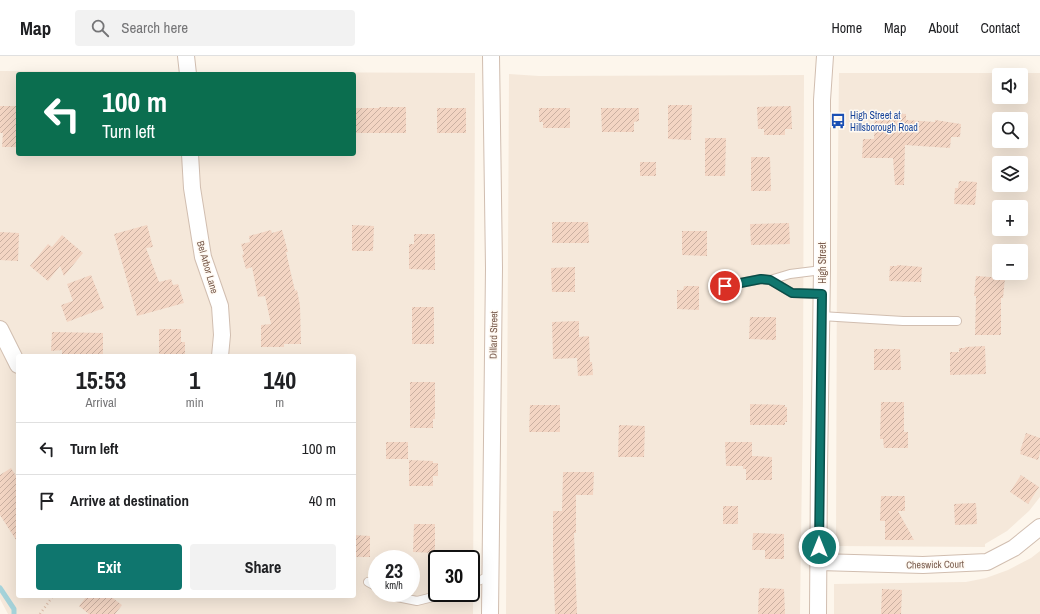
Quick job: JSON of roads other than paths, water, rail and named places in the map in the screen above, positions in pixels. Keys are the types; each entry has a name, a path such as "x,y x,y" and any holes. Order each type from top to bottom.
{"street":[{"path":"186,56 188,72"},
{"name":"Dillard Street","path":"490,614 494,276 491,56"},
{"name":"High Street","path":"818,614 822,294 822,100 825,56"},
{"name":"Bel Arbor Lane","path":"190,156 192,188 201,244 220,306 222,335 220,354"},
{"path":"0,329 16,361"},
{"name":"Cheswick Court","path":"819,562 923,565 987,562 1014,548 1040,526"}],"lane":[{"path":"725,286 761,279 770,280 790,274 822,270"},
{"path":"770,280 792,293 822,294"},
{"path":"821,316 903,321 956,321"},
{"path":"480,580 490,576"}],"waterway":[{"path":"0,588 14,609 14,614"}],"place":[{"name":"High Street at Hillsborough Road","path":"838,121"}]}
